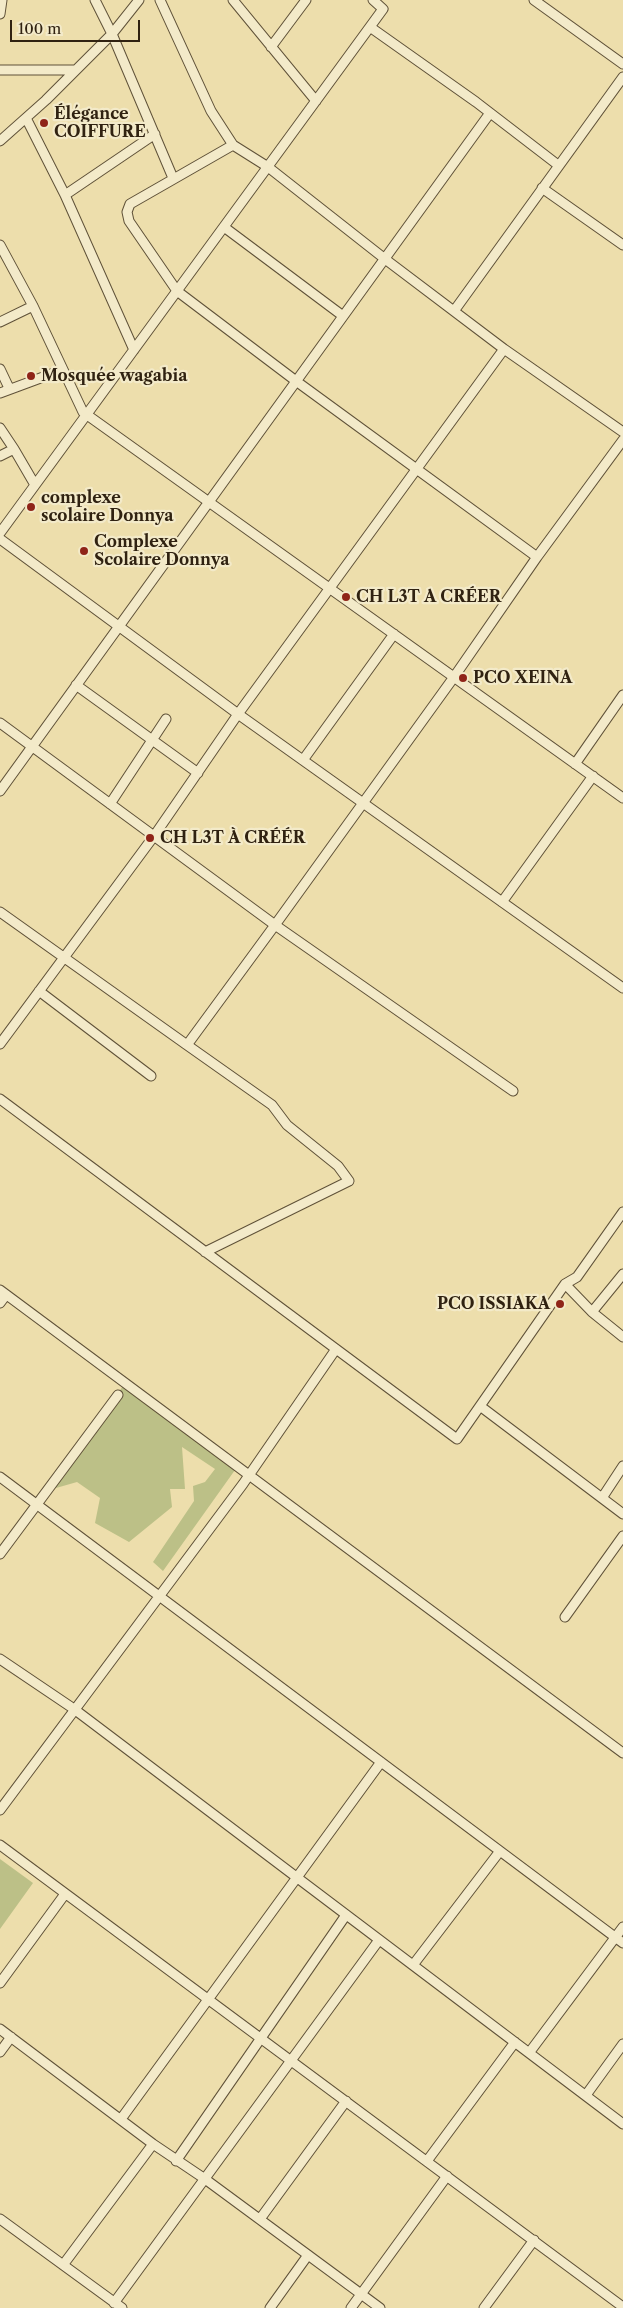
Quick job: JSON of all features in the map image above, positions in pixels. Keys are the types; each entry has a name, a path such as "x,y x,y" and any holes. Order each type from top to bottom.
{"street":[{"path":"0,14 2,0"},
{"path":"95,0 112,34 173,178"},
{"path":"0,141 112,34 139,0"},
{"path":"160,0 211,111 233,145 268,166 385,259 504,349 623,432"},
{"path":"233,0 316,101"},
{"path":"271,47 306,0"},
{"path":"0,533 383,9 373,0"},
{"path":"534,0 623,64"},
{"path":"370,27 490,113 558,165"},
{"path":"0,70 76,70"},
{"path":"454,311 623,77"},
{"path":"0,790 490,113"},
{"path":"26,118 65,195 134,350"},
{"path":"65,195 155,134"},
{"path":"233,145 130,204 127,212 128,221 177,291 296,381 537,557"},
{"path":"542,188 623,245"},
{"path":"224,227 343,316"},
{"path":"0,245 86,415 623,798"},
{"path":"0,322 32,306"},
{"path":"0,1044 154,836 238,714 504,349"},
{"path":"0,369 9,388"},
{"path":"0,393 9,388 62,370"},
{"path":"0,428 35,485"},
{"path":"187,1045 364,803 537,557 623,440"},
{"path":"0,456 14,449"},
{"path":"0,539 238,714 623,988"},
{"path":"303,760 394,634"},
{"path":"76,685 198,773"},
{"path":"576,764 623,695"},
{"path":"110,804 166,719"},
{"path":"0,723 275,925 513,1091"},
{"path":"502,902 594,776"},
{"path":"0,912 272,1105 287,1125 338,1166 349,1181 206,1252"},
{"path":"39,992 151,1076"},
{"path":"0,1099 457,1439 564,1284 577,1277 623,1212"},
{"path":"592,1312 623,1274"},
{"path":"564,1284 592,1312 623,1337"},
{"path":"0,1303 3,1292 623,1753"},
{"path":"0,1810 249,1475 336,1349"},
{"path":"0,1554 118,1395"},
{"path":"480,1406 623,1514"},
{"path":"602,1498 623,1466"},
{"path":"0,1477 619,1940"},
{"path":"565,1617 623,1536"},
{"path":"0,1659 74,1709 623,2124"},
{"path":"121,2119 381,1762"},
{"path":"0,1845 534,2240 619,2306"},
{"path":"413,1965 500,1851"},
{"path":"0,1983 65,1894"},
{"path":"176,2161 346,1915"},
{"path":"529,2053 619,1940 623,1927"},
{"path":"0,2218 118,2305 204,2179 379,1940"},
{"path":"0,2029 176,2161 260,2219 380,2308"},
{"path":"0,2052 11,2037"},
{"path":"426,2161 515,2042"},
{"path":"586,2096 623,2044"},
{"path":"260,2219 346,2101"},
{"path":"63,2265 153,2144"},
{"path":"351,2308 447,2176"},
{"path":"484,2308 534,2240"},
{"path":"270,2308 308,2255"}],"green space":[{"path":"123,1386 235,1470 163,1571 153,1562 194,1501 193,1486 205,1482 215,1469 182,1447 185,1489 170,1489 172,1507 129,1542 95,1523 100,1498 77,1482 49,1490"},
{"path":"0,1859 33,1883 0,1929"}],"place":[{"name":"Élégance COIFFURE","path":"44,123"},
{"name":"Mosquée wagabia","path":"31,376"},
{"name":"complexe scolaire Donnya","path":"31,507"},
{"name":"Complexe Scolaire Donnya","path":"84,551"},
{"name":"CH L3T A CRÉER","path":"346,597"},
{"name":"PCO XEINA","path":"463,678"},
{"name":"CH L3T À CRÉÉR","path":"150,838"},
{"name":"PCO ISSIAKA","path":"560,1304"}]}
